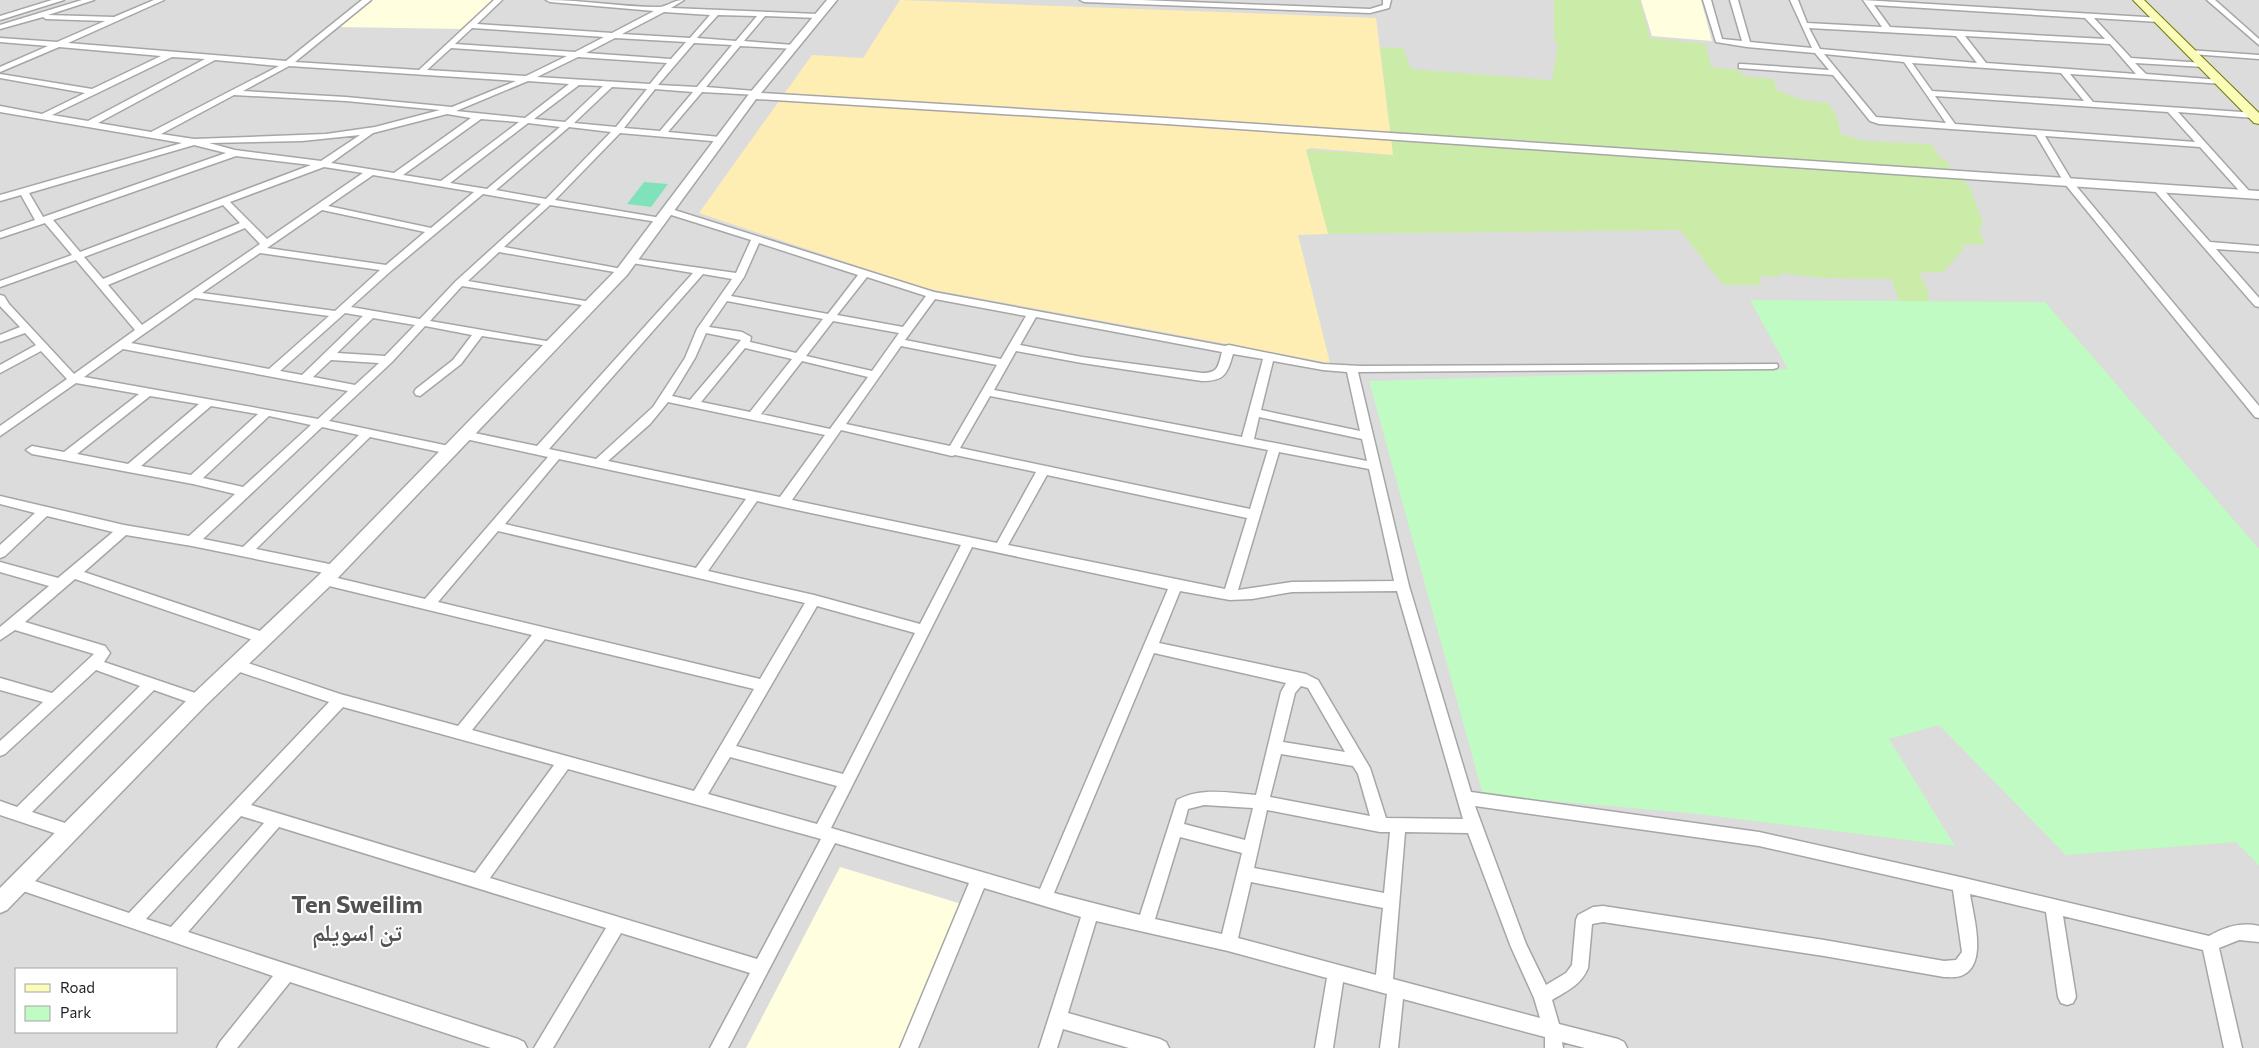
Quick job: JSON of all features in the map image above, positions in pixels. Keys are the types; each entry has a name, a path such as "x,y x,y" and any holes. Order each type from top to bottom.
{"main road":[{"path":"2138,0 2256,117"}],"street":[{"path":"0,18 60,0"},
{"path":"0,27 90,0"},
{"path":"0,70 160,0"},
{"path":"152,135 288,64 367,0"},
{"path":"422,71 498,0"},
{"path":"550,0 665,8 715,14 818,16"},
{"path":"0,198 194,142 216,139 318,137 374,131 446,113 528,79 680,0"},
{"path":"0,903 199,700 329,575 622,272 754,94 832,0"},
{"path":"1084,0 1370,10 1381,9 1386,6 1387,0"},
{"path":"1312,0 1312,9"},
{"path":"1708,0 1719,40 1747,45 1906,60 2221,82"},
{"path":"1734,0 1738,20 1747,45"},
{"path":"1794,0 1818,52 1873,119 1888,122 2202,145"},
{"path":"2002,0 2011,11"},
{"path":"2212,0 2259,43"},
{"path":"1868,1 1887,29"},
{"path":"1868,1 2158,20"},
{"path":"192,541 358,389 388,360 460,283 548,202 618,131 673,61 715,14"},
{"path":"662,134 763,14"},
{"path":"36,16 115,19"},
{"path":"2088,16 2143,76"},
{"path":"1804,25 2113,42"},
{"path":"471,26 793,47"},
{"path":"2240,26 2250,26"},
{"path":"1959,34 1983,65"},
{"path":"2,41 173,53 288,64 701,89 2259,194"},
{"path":"449,46 673,61"},
{"path":"2191,52 2259,57"},
{"path":"44,116 173,53"},
{"path":"90,124 216,57"},
{"path":"1906,60 1953,126"},
{"path":"2129,60 2204,65"},
{"path":"1742,66 1835,73"},
{"path":"2062,71 2091,104"},
{"path":"0,76 93,92"},
{"path":"443,184 577,82"},
{"path":"273,372 388,268 567,126 610,84"},
{"path":"232,93 346,99 455,110"},
{"path":"1929,93 2170,109 2256,117"},
{"path":"0,109 194,142 235,153 323,164 548,202 665,216 756,239 932,295 1230,348 1323,367 1352,369 1772,366"},
{"path":"2170,109 2247,194"},
{"path":"446,113 720,140"},
{"path":"396,176 479,116"},
{"path":"0,284 323,164 374,131"},
{"path":"2039,133 2068,182 2259,414"},
{"path":"0,235 235,153 256,139"},
{"path":"0,432 192,295 371,172"},
{"path":"2157,188 2259,304"},
{"path":"23,191 44,220 79,256 141,331"},
{"path":"224,201 246,224 261,247 388,268"},
{"path":"320,207 433,231"},
{"path":"101,284 246,224"},
{"path":"598,464 646,421 666,398 671,386 690,358 702,329 739,277 756,239"},
{"path":"2208,246 2259,249"},
{"path":"497,249 622,272"},
{"path":"632,260 739,277"},
{"path":"539,452 700,271"},
{"path":"752,416 864,274"},
{"path":"460,283 591,305"},
{"path":"192,295 372,314 552,345"},
{"path":"783,503 932,295"},
{"path":"725,298 906,331"},
{"path":"2,304 27,328 73,379 322,422 449,450"},
{"path":"952,452 1033,313"},
{"path":"306,378 372,314"},
{"path":"0,339 27,328"},
{"path":"693,404 743,344 746,337 702,329"},
{"path":"420,392 457,362 479,333"},
{"path":"898,342 1003,363"},
{"path":"743,344 874,375"},
{"path":"0,370 43,345"},
{"path":"121,345 358,389"},
{"path":"1012,347 1082,360 1202,377 1213,377 1222,371 1230,348"},
{"path":"328,356 388,360"},
{"path":"1247,442 1269,356"},
{"path":"1352,369 1402,586 1473,826 1519,947 1542,996 1553,1039"},
{"path":"67,456 148,392"},
{"path":"986,392 1374,466"},
{"path":"666,398 752,416 952,452 1255,515"},
{"path":"131,468 209,402"},
{"path":"193,480 267,412"},
{"path":"1254,412 1368,436"},
{"path":"245,552 368,432"},
{"path":"465,435 968,543 1000,548 1176,586 1230,595 1252,594 1292,587 1402,586"},
{"path":"1230,595 1275,447"},
{"path":"32,450 193,480 244,492"},
{"path":"428,605 556,455"},
{"path":"1000,548 1043,471"},
{"path":"699,574 754,497"},
{"path":"0,500 124,530 245,552 428,605 764,686"},
{"path":"0,553 46,510"},
{"path":"495,526 814,600 923,630"},
{"path":"0,635 124,530"},
{"path":"720,1048 826,834 847,782 968,543"},
{"path":"0,566 61,584"},
{"path":"73,573 264,638"},
{"path":"1044,898 1176,586"},
{"path":"698,798 814,600"},
{"path":"0,750 94,664 103,653 100,650 14,624"},
{"path":"461,733 542,633"},
{"path":"1150,647 1306,680 1313,684 1369,784 1380,825"},
{"path":"94,664 199,700"},
{"path":"236,665 340,700 826,834 1091,912 1228,943 1336,972 1390,987 1553,1039 1618,1048"},
{"path":"1228,943 1288,692 1293,683 1299,680"},
{"path":"0,684 55,700"},
{"path":"20,814 150,684"},
{"path":"132,922 340,700"},
{"path":"1274,747 1357,760"},
{"path":"726,750 847,782"},
{"path":"478,882 565,762"},
{"path":"1146,923 1182,805 1191,800 1204,798 1261,802 1380,825 1473,826"},
{"path":"1466,798 1759,839 1960,884 2210,944 2234,932 2248,931 2259,934"},
{"path":"0,808 69,831"},
{"path":"238,808 761,968"},
{"path":"174,936 276,820"},
{"path":"1389,1048 1391,902 1398,825"},
{"path":"1174,828 1250,848"},
{"path":"1245,874 1391,902"},
{"path":"909,1048 979,879"},
{"path":"20,882 132,922 518,1048"},
{"path":"1542,996 1572,979 1580,968 1584,920 1593,915 1603,914 1824,948 1944,969 1960,968 1966,962 1970,952 1960,884"},
{"path":"2053,906 2066,997"},
{"path":"1048,1048 1091,912"},
{"path":"543,1048 618,923"},
{"path":"2210,944 2233,1048"},
{"path":"226,1048 287,972"},
{"path":"1324,1048 1336,972"},
{"path":"1057,1019 1160,1048"}],"shaded area":[{"path":"0,0 2259,0 2259,1048 0,1048"},
{"path":"371,0 493,0 461,29 339,27"},
{"path":"1641,0 1701,0 1712,41 1652,36"},
{"path":"840,867 965,905 903,1048 746,1048"}],"green space":[{"path":"1554,0 1640,0 1650,38 1706,44 1711,67 1741,71 1742,76 1773,79 1777,90 1802,100 1828,103 1837,116 1840,134 1865,141 1931,144 1941,159 1946,160 1951,169 1970,187 1983,223 1979,231 1985,244 1961,245 1964,249 1943,272 1919,273 1929,292 1928,301 2045,302 2259,549 2259,865 2236,842 2066,855 1750,300 1901,301 1891,279 1822,278 1781,273 1779,277 1760,276 1761,285 1723,285 1680,230 1328,234 1306,150 1393,155 1380,47 1403,48 1411,69 1552,80 1558,44 1554,40"},
{"path":"644,182 668,184 651,207 627,204"},
{"path":"1750,300 2045,302 2259,549 2259,865 2236,842 2066,855 1939,725 1889,739 1955,846 1689,813 1483,795 1369,381 1788,369"}],"sand":[{"path":"900,0 1376,18 1393,155 1311,148 1306,150 1328,234 1298,235 1330,363 924,288 699,213 812,55 863,58"}],"district":[{"name":"Ten Sweilim تن اسويلم","path":"357,917"}]}
